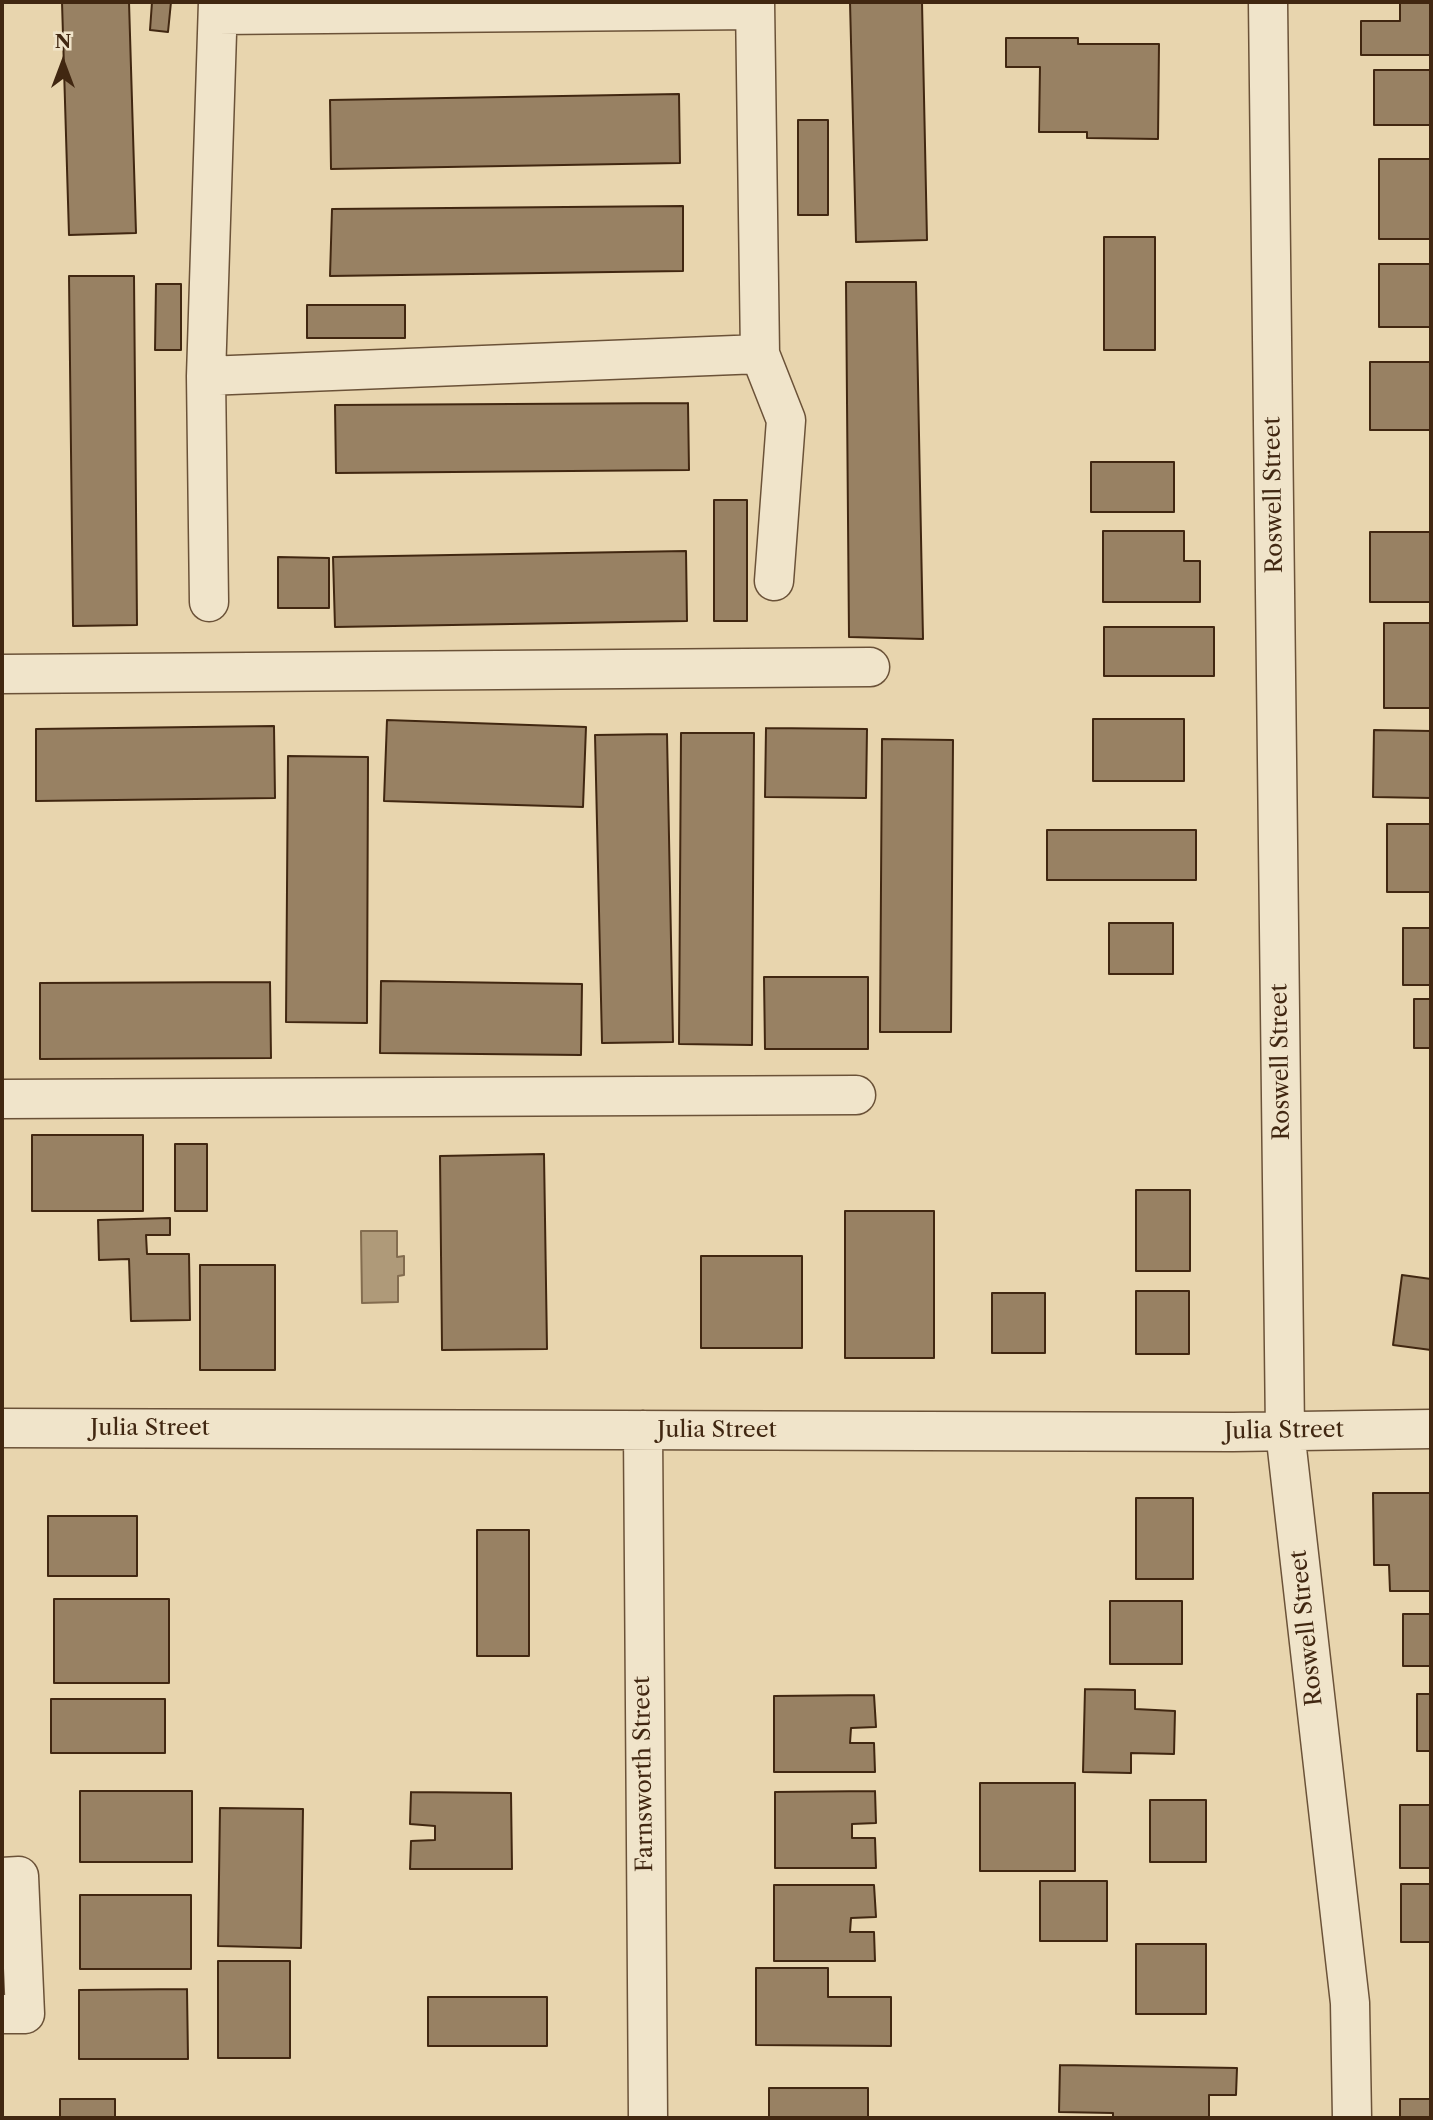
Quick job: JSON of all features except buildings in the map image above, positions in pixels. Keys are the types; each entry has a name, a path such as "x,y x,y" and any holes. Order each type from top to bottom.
{"street":[{"name":"Roswell Street","path":"1268,2 1285,1431 1350,2003 1352,2118"},
{"path":"209,602 206,376 218,8 755,6 760,354 786,419 774,581"},
{"path":"206,376 760,354"},
{"path":"2,674 870,667"},
{"path":"2,1099 856,1095"},
{"name":"Julia Street","path":"2,1428 1285,1431 1431,1429"},
{"name":"Farnsworth Street","path":"643,1430 648,2118"},
{"path":"2,1877 19,1877 25,2014 2,2014"}],"shaded area":[{"path":"361,1231 397,1231 397,1257 404,1256 404,1275 398,1276 398,1302 362,1303"}]}
